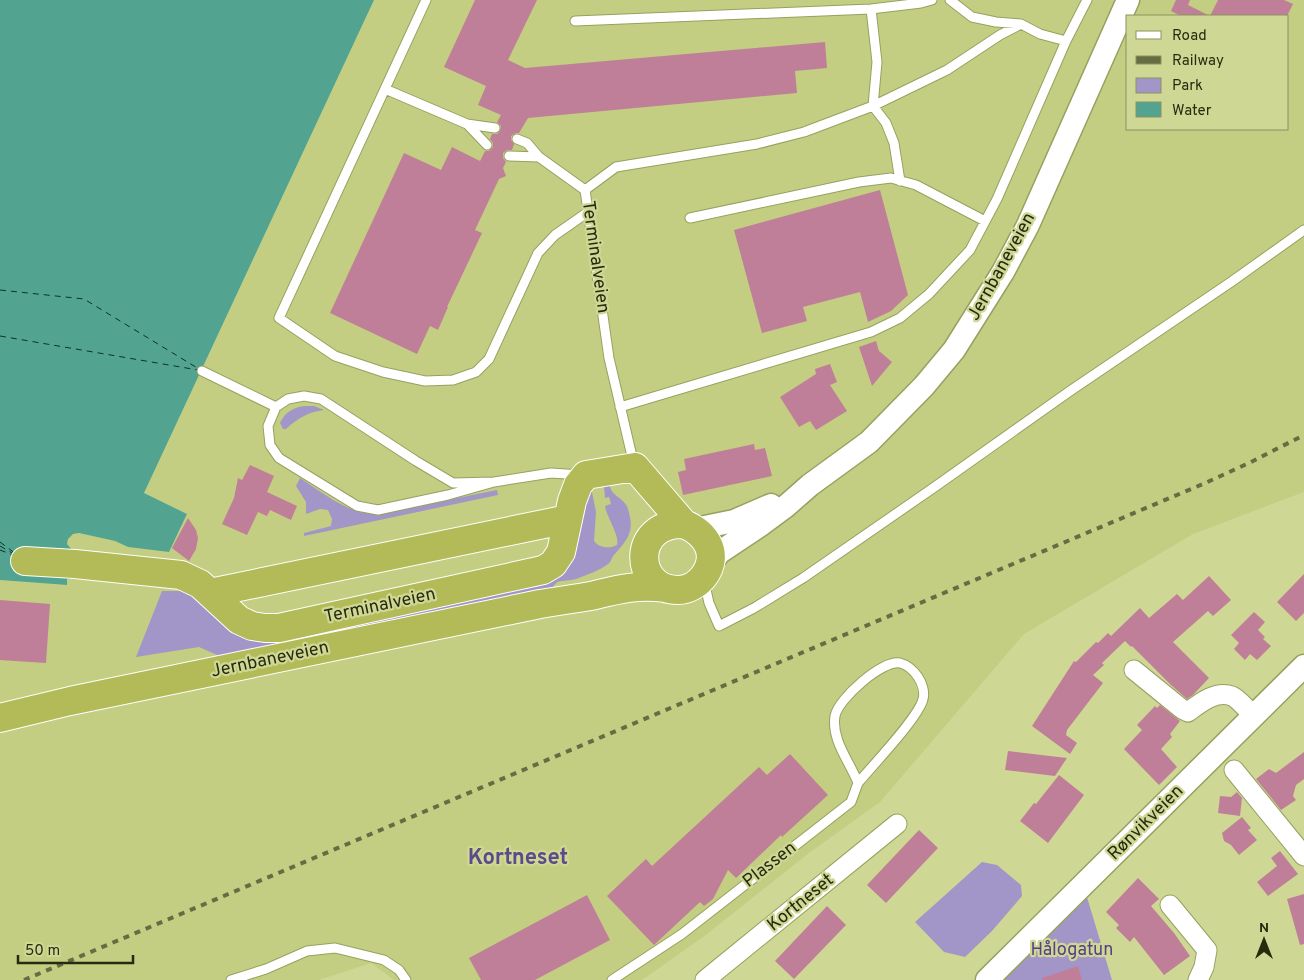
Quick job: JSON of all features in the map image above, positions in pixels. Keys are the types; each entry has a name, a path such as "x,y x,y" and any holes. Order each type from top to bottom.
{"highway":[{"path":"586,475 635,467"},
{"name":"Terminalveien","path":"635,467 690,526"},
{"name":"Terminalveien","path":"635,467 642,485 648,524 646,545"},
{"name":"Terminalveien","path":"25,561 75,564 181,576 192,579 239,620 252,626 280,628 543,570 552,564 561,552 575,493 586,475"},
{"path":"210,593 568,519"},
{"name":"Jernbaneveien","path":"540,604 605,578 620,569 646,545 654,532 663,526 674,524 690,526"},
{"path":"690,526 706,540 709,548 706,571"},
{"path":"646,545 644,559 650,576 665,588"},
{"name":"Jernbaneveien","path":"0,718 53,705 628,587 651,586 682,590 690,588 706,571"}],"street":[{"name":"Jernbaneveien","path":"706,571 720,552 785,507 810,485 869,442 924,386 954,350 978,314 1028,226 1128,0"},
{"name":"Jernbaneveien","path":"690,526 734,521 765,508 810,485"},
{"name":"Rønvikveien","path":"987,980 1304,666"},
{"path":"1134,670 1188,712 1218,694 1233,696 1253,715"},
{"path":"1234,770 1304,856"},
{"name":"Kortneset","path":"705,980 897,824"},
{"path":"1170,905 1207,950 1204,967 1198,980"}],"lane":[{"path":"426,0 279,318 335,356 383,372 425,381 454,380 476,372 489,359 538,253 555,235 588,212"},
{"path":"575,21 871,9 932,0"},
{"path":"950,0 972,17 996,22 1021,24 1040,34 1066,41"},
{"path":"620,407 871,332 900,318 929,294 970,250 996,199 1066,41 1087,0"},
{"path":"871,9 877,62 873,106 886,122 894,142 900,180"},
{"path":"585,190 616,167 757,144 804,132 873,106 947,70 1000,35 1021,24"},
{"path":"385,89 466,124 494,128"},
{"path":"466,124 487,145"},
{"name":"Terminalveien","path":"517,139 527,143 538,158 585,190 609,358 635,467"},
{"path":"509,156 538,158"},
{"path":"690,218 859,182 891,178 916,185 985,221"},
{"path":"706,571 709,603 719,626 754,608 803,578 1304,230"},
{"path":"202,371 276,407"},
{"path":"494,482 452,483 322,399 304,396 288,399 276,407 268,426 270,445 279,458 357,506 378,510 448,495 494,482 551,473 586,475"},
{"name":"Plassen","path":"612,980 682,934 851,802 858,783 914,716 923,698 922,682 913,670 900,663 883,666 866,678 841,704 835,715 836,733 843,754 852,766 858,783"},
{"path":"231,980 266,969 307,951 335,948 384,960 399,970 406,980"}],"shaded area":[{"path":"374,0 1304,0 1304,492 1193,534 1024,634 880,802 809,853 703,937 642,980 394,980 371,963 319,980 0,980 0,580 66,585 73,551 67,544 68,539 73,534 79,533 115,541 128,547 169,552 187,514 144,493"}],"green space":[{"path":"314,406 324,410 304,416 286,429 283,429 280,423 284,416 294,409"},
{"path":"300,478 346,507 356,511 378,514 497,490 498,495 304,536 304,533 331,526 332,519 328,510 320,509 306,514 306,502 296,486"},
{"path":"604,486 610,486 613,492 626,505 631,524 629,535 610,562 592,573 576,579 557,582 551,589 231,657 217,655 199,647 136,657 162,591 188,593 225,625 547,579 575,533 590,491 592,492 596,512 594,541 605,547 617,545 617,537 605,506 611,504 609,497 605,498"},
{"path":"982,862 997,865 1021,885 1022,896 992,931 965,957 944,952 915,922"},
{"name":"Hålogatun","path":"1086,894 1112,980 998,980"}],"water":[{"path":"0,0 374,0 144,493 187,514 169,552 128,547 115,541 79,533 73,534 68,539 67,544 73,551 70,579 67,579 67,585 0,580"}],"building":[{"path":"475,0 537,0 508,60 525,68 825,42 827,68 795,71 797,93 528,118 519,133 511,136 514,144 512,150 507,150 503,153 503,158 506,162 503,168 506,176 499,179 475,230 482,233 438,330 430,326 417,354 330,313 404,153 441,170 452,147 480,161 485,151 489,151 493,147 490,139 492,134 497,134 500,131 501,126 497,122 501,115 478,105 486,86 444,67"},
{"path":"1176,0 1190,0 1188,5 1208,15 1179,15 1171,11"},
{"path":"1218,0 1284,0 1293,4 1288,15 1210,15"},
{"path":"880,190 908,295 891,311 868,322 860,292 803,307 807,321 762,333 734,230"},
{"path":"876,341 879,351 892,362 872,386 859,347"},
{"path":"830,364 837,382 830,385 847,411 816,430 810,421 799,427 780,397 816,374 815,369"},
{"path":"754,444 755,450 765,448 772,476 683,495 678,472 686,470 684,459"},
{"path":"250,465 274,476 267,492 297,506 291,520 270,510 267,516 258,512 247,535 222,524 234,498 238,478 242,480"},
{"path":"188,518 196,530 198,538 196,549 189,561 172,548"},
{"path":"1304,574 1304,613 1296,621 1277,602"},
{"path":"1209,576 1231,600 1213,616 1208,611 1173,642 1209,678 1193,695 1187,699 1125,641 1102,663 1104,665 1093,675 1103,683 1067,730 1066,735 1077,743 1070,754 1032,726 1074,661 1076,662 1096,642 1098,643 1108,633 1111,636 1140,608 1149,618 1177,594 1183,600"},
{"path":"0,600 50,604 46,663 0,660"},
{"path":"1254,612 1265,622 1258,630 1265,637 1263,639 1271,646 1257,660 1250,654 1245,660 1234,649 1239,643 1231,635"},
{"path":"1160,705 1180,721 1170,734 1172,737 1161,749 1177,767 1159,785 1124,749 1142,730 1137,725 1155,706 1157,708"},
{"path":"1008,751 1067,758 1055,776 1005,770"},
{"path":"1304,752 1304,779 1296,785 1293,796 1296,800 1281,810 1256,779 1269,769 1276,773"},
{"path":"790,754 828,795 782,837 781,835 736,878 728,870 713,899 704,906 700,902 654,945 607,896 646,859 652,866 759,767 767,775"},
{"path":"1059,775 1084,795 1048,843 1020,821"},
{"path":"1237,792 1242,798 1240,816 1218,813 1220,796 1231,797"},
{"path":"1242,817 1251,828 1248,830 1257,840 1239,855 1231,845 1224,841 1222,833"},
{"path":"919,830 938,848 886,903 867,885"},
{"path":"1280,851 1298,874 1268,896 1257,882 1277,866 1271,858"},
{"path":"1138,878 1159,899 1151,906 1174,933 1190,956 1164,975 1134,937 1130,942 1116,928 1119,925 1106,912"},
{"path":"1304,894 1304,944 1300,945 1287,899"},
{"path":"587,895 610,940 535,980 481,980 469,958"},
{"path":"827,906 846,925 794,979 775,961"},
{"name":"Hålogatun","path":"1078,966 1082,980 1042,980 1042,978"}],"ferry route":[{"path":"0,290 84,299 199,369"},
{"path":"0,336 198,370"},
{"path":"0,542 16,554"},
{"path":"0,546 14,554"},
{"path":"0,550 13,555"}],"railway":[{"path":"24,980 1203,484 1304,435"}],"district":[{"name":"Kortneset","path":"518,858"}]}
